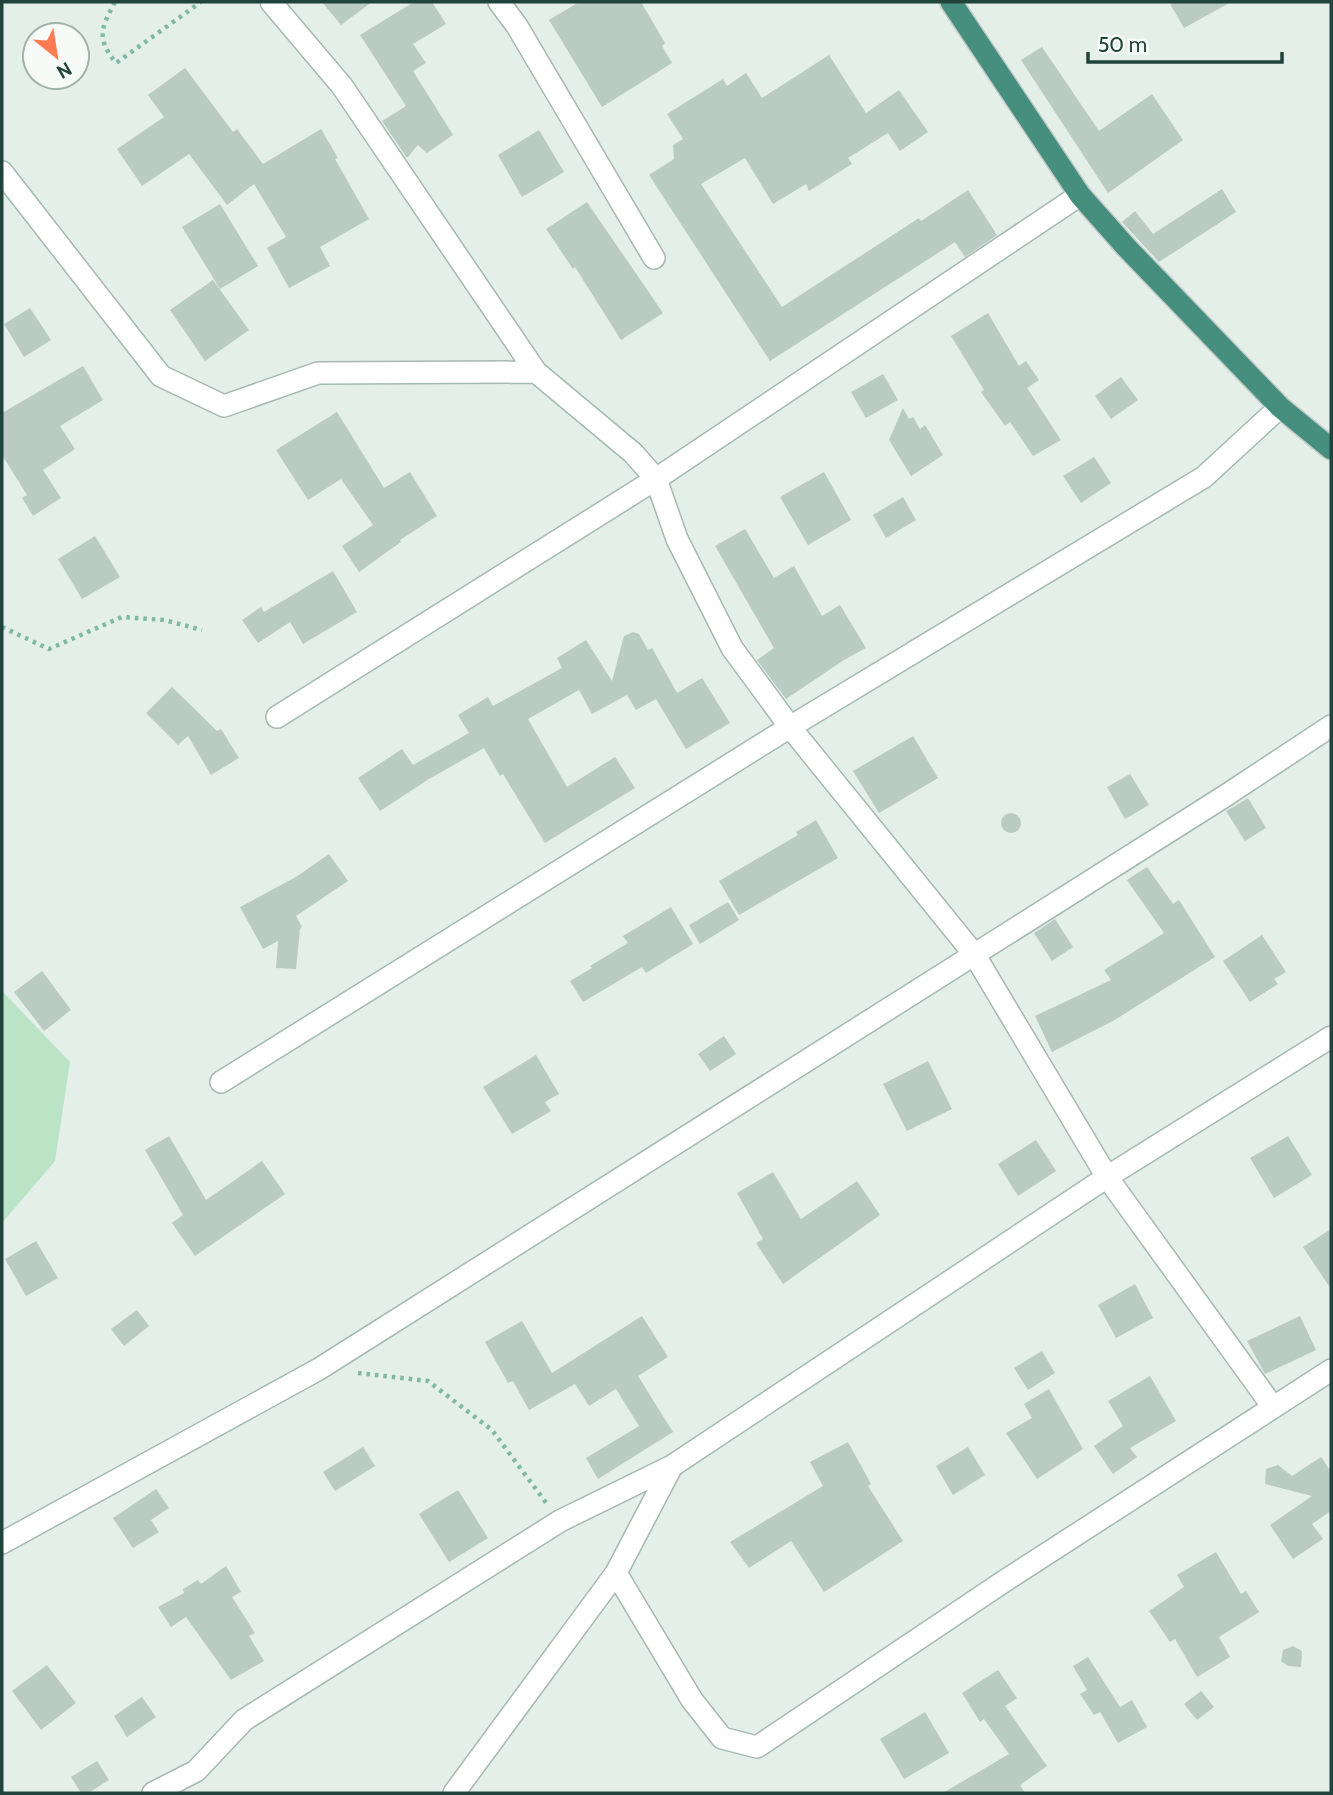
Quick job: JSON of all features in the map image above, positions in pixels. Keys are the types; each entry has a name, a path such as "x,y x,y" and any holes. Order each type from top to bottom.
{"highway":[{"path":"951,2 1080,195 1127,248 1280,407 1331,449"}],"street":[{"path":"271,2 342,86 536,372 633,453 656,479 677,539 732,648 790,727 974,954 1107,1177 1273,1408"},
{"path":"499,2 524,38 654,258"},
{"path":"2,172 161,376 224,406 318,373 536,372"},
{"path":"277,717 656,479 1080,195"},
{"path":"221,1082 790,727 1204,477 1280,407"},
{"path":"2,1543 319,1369 1331,726"},
{"path":"153,1793 197,1771 243,1720 560,1521 672,1466 1107,1177 1331,1037"},
{"path":"616,1573 692,1700 722,1738 757,1747 1003,1582 1331,1370"},
{"path":"454,1793 616,1573 672,1466"}],"path":[{"path":"115,2 103,26 104,49 116,63 201,2"},
{"path":"2,627 49,649 122,617 164,620 202,630"},
{"path":"319,1369 428,1381 492,1430 560,1521"}],"green space":[{"path":"2,991 70,1062 55,1161 2,1223"}],"building":[{"path":"322,2 372,2 341,25"},
{"path":"414,2 432,2 446,24 413,44 426,63 413,71 453,135 427,153 418,145 407,158 382,121 406,106 360,35"},
{"path":"579,2 641,2 665,43 662,46 672,63 602,107 549,20"},
{"path":"1169,2 1231,2 1184,28"},
{"path":"1042,47 1099,131 1152,94 1183,140 1108,193 1021,60"},
{"path":"829,55 866,113 899,90 928,132 900,151 888,133 848,158 852,164 809,191 806,184 773,204 745,158 701,184 782,307 919,218 921,221 968,190 997,235 965,257 955,242 770,361 649,175 674,159 673,145 683,139 667,114 723,79 727,86 746,73 762,98"},
{"path":"185,68 233,132 237,129 263,164 321,129 369,219 320,247 330,266 289,288 267,248 286,237 254,184 227,205 189,154 142,186 117,149 164,117 148,95"},
{"path":"539,130 564,172 522,197 498,155"},
{"path":"1222,189 1236,212 1159,262 1122,222 1135,211 1153,234"},
{"path":"587,202 663,313 621,340 575,267 573,269 546,229"},
{"path":"220,204 258,266 220,289 182,227"},
{"path":"213,280 249,330 205,361 170,310"},
{"path":"30,308 51,340 24,357 4,324"},
{"path":"988,313 1019,366 1026,361 1039,380 1027,388 1061,440 1033,456 1010,422 1005,426 981,392 984,390 951,336"},
{"path":"83,366 103,400 60,426 75,449 43,470 61,498 33,516 22,498 27,495 2,455 2,413"},
{"path":"883,374 898,400 866,418 851,392"},
{"path":"1121,377 1138,400 1111,419 1095,396"},
{"path":"903,408 909,419 913,417 920,429 925,425 943,455 911,476 889,440"},
{"path":"337,412 384,488 410,472 437,516 359,572 342,546 373,525 341,479 308,500 276,450"},
{"path":"1094,457 1111,483 1081,503 1063,476"},
{"path":"824,472 851,520 808,545 780,497"},
{"path":"903,497 916,520 886,538 873,515"},
{"path":"745,529 774,578 794,566 822,616 840,605 866,648 786,699 757,660 774,648 715,546"},
{"path":"95,536 120,577 82,599 58,559"},
{"path":"333,571 357,612 303,644 290,622 258,643 242,620 261,607 264,612"},
{"path":"633,632 639,634 648,650 652,648 677,693 702,678 730,723 686,749 656,699 636,710 627,695 592,714 579,690 528,719 567,787 615,757 635,788 545,843 484,748 380,811 358,778 402,749 413,765 469,733 458,715 488,697 493,706 562,668 557,658 586,640 612,681 624,636"},
{"path":"172,687 217,731 221,729 239,758 211,775 188,736 178,745 146,713"},
{"path":"913,736 938,778 879,813 853,771"},
{"path":"1130,774 1149,805 1125,819 1107,787"},
{"path":"1248,798 1266,828 1245,841 1226,811"},
{"path":"1007,813 1015,813 1021,823 1015,833 1007,833 1001,827 1001,819"},
{"path":"816,820 838,858 739,915 719,881 798,835 796,832"},
{"path":"329,854 348,881 296,916 302,927 296,969 276,968 278,941 263,949 240,907 296,877"},
{"path":"1147,867 1173,904 1179,900 1215,957 1113,1021 1052,1052 1035,1016 1111,980 1104,970 1164,933 1127,880"},
{"path":"728,902 739,920 700,944 689,925"},
{"path":"671,907 693,944 646,973 642,967 583,1002 570,981 628,943 623,936"},
{"path":"1055,919 1073,947 1052,961 1034,933"},
{"path":"1262,935 1286,972 1274,979 1278,984 1250,1002 1223,961"},
{"path":"42,971 71,1010 44,1031 14,992"},
{"path":"724,1036 736,1054 710,1071 698,1054"},
{"path":"536,1055 559,1094 545,1102 551,1111 512,1134 483,1087"},
{"path":"928,1061 952,1109 907,1131 883,1084"},
{"path":"169,1136 206,1200 262,1161 285,1194 195,1256 172,1223 183,1215 145,1150"},
{"path":"1288,1136 1312,1175 1274,1198 1250,1158"},
{"path":"1036,1140 1056,1171 1018,1196 998,1164"},
{"path":"773,1172 801,1219 857,1181 880,1215 783,1284 756,1243 763,1239 737,1193"},
{"path":"1331,1229 1331,1289 1303,1247"},
{"path":"36,1241 58,1278 26,1296 5,1259"},
{"path":"1135,1284 1153,1318 1116,1338 1098,1305"},
{"path":"137,1310 149,1326 124,1346 111,1329"},
{"path":"642,1316 668,1357 638,1376 673,1432 598,1479 586,1458 639,1426 616,1389 589,1406 575,1384 529,1410 513,1381 508,1383 485,1342 522,1321 552,1373"},
{"path":"1300,1316 1316,1350 1265,1374 1247,1341"},
{"path":"1042,1351 1055,1373 1028,1390 1014,1368"},
{"path":"1150,1376 1176,1421 1130,1448 1137,1457 1113,1474 1094,1446 1123,1426 1108,1401"},
{"path":"1049,1389 1083,1449 1037,1479 1006,1433 1032,1418 1024,1404"},
{"path":"848,1442 871,1484 868,1486 903,1541 824,1592 791,1541 749,1568 730,1542 823,1486 810,1462"},
{"path":"363,1447 375,1466 335,1491 323,1472"},
{"path":"968,1447 985,1475 953,1495 936,1466"},
{"path":"1321,1457 1331,1472 1331,1511 1312,1524 1323,1539 1293,1559 1270,1525 1312,1496 1265,1484 1266,1469 1278,1465 1292,1476"},
{"path":"156,1489 169,1508 151,1520 159,1532 133,1548 113,1518"},
{"path":"458,1490 488,1538 449,1562 419,1514"},
{"path":"1216,1552 1241,1594 1246,1591 1259,1612 1219,1637 1230,1657 1197,1677 1175,1639 1170,1642 1149,1611 1184,1587 1177,1575"},
{"path":"226,1566 241,1592 232,1597 255,1633 249,1636 264,1661 231,1680 186,1617 171,1627 158,1607 184,1593 183,1589 198,1580 201,1584"},
{"path":"1293,1646 1302,1651 1301,1667 1288,1666 1281,1661 1283,1650"},
{"path":"1088,1657 1120,1707 1132,1700 1147,1727 1118,1743 1100,1712 1094,1715 1080,1694 1087,1690 1073,1666"},
{"path":"47,1665 76,1703 41,1730 12,1691"},
{"path":"998,1670 1017,1698 1005,1706 1047,1766 1020,1785 1025,1793 943,1793 1009,1754 984,1719 980,1722 962,1693"},
{"path":"1201,1691 1214,1707 1197,1720 1184,1704"},
{"path":"142,1697 156,1717 127,1737 114,1716"},
{"path":"925,1712 949,1753 904,1779 880,1739"},
{"path":"97,1761 109,1780 88,1793 81,1793 71,1777"}]}
